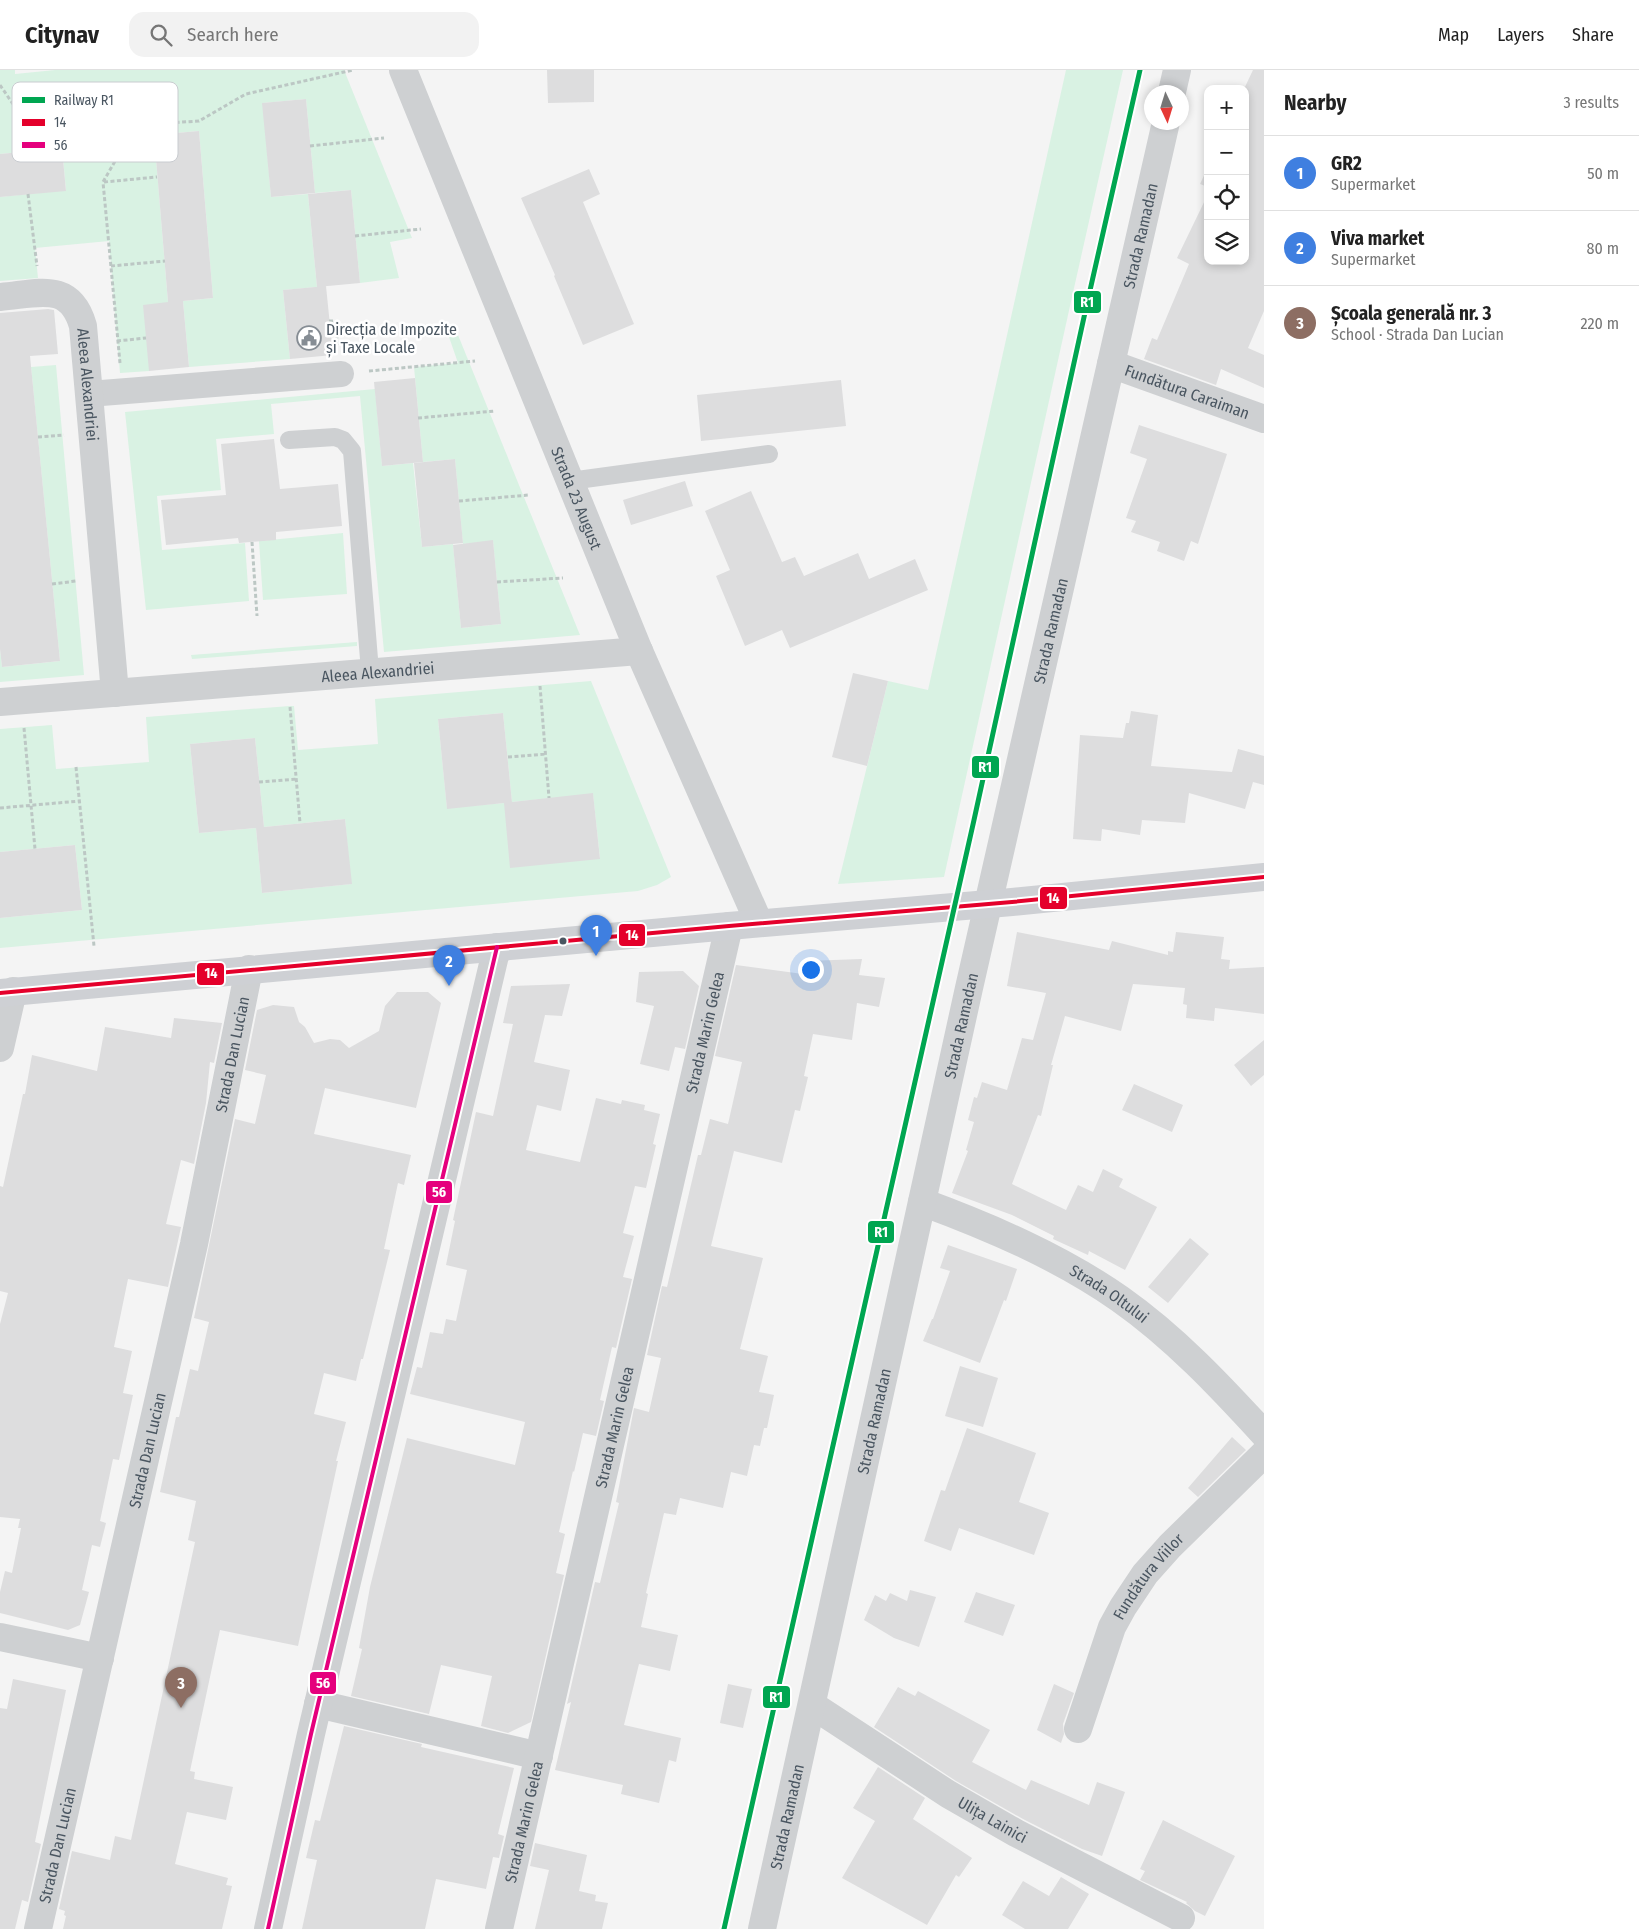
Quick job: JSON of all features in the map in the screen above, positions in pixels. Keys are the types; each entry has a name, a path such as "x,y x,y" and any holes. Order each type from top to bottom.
{"main road":[{"path":"6,992 758,923 989,904 1264,877"}],"street":[{"name":"Strada 23 August","path":"403,70 639,651 758,923"},
{"path":"1174,85 1178,70"},
{"name":"Strada Ramadan","path":"762,1929 922,1202 1164,130"},
{"name":"Aleea Alexandriei","path":"0,297 40,294 63,295 76,306 83,326 115,693"},
{"name":"Fundătura Caraiman","path":"1111,364 1264,419"},
{"path":"89,394 340,374"},
{"name":"Aleea Alexandriei","path":"11,701 639,651"},
{"name":"Strada Marin Gelea","path":"499,1929 729,926"},
{"path":"268,1929 318,1704 496,947"},
{"name":"Strada Dan Lucian","path":"38,1929 194,1244 249,969"},
{"path":"0,1048 6,992"},
{"name":"Strada Oltului","path":"922,1202 1048,1256 1120,1299 1150,1322 1215,1381 1264,1434"},
{"name":"Fundătura Viilor","path":"1078,1729 1112,1627 1139,1582 1170,1546 1264,1454"},
{"path":"0,1637 100,1658"},
{"path":"318,1704 539,1756"},
{"name":"Ulița Lainici","path":"812,1705 948,1794 1016,1833 1181,1918"}],"lane":[{"path":"289,440 335,437 343,440 352,451 370,672"},
{"path":"570,480 768,454"}],"path":[{"path":"178,122 199,121 246,94 353,70"},
{"path":"0,85 12,103"},
{"path":"310,146 384,138"},
{"path":"114,162 103,182 122,391"},
{"path":"103,182 157,178"},
{"path":"28,194 40,294"},
{"path":"356,236 421,229"},
{"path":"111,266 165,261"},
{"path":"117,341 146,338"},
{"path":"340,374 475,361"},
{"path":"418,418 495,411"},
{"path":"459,502 529,495"},
{"path":"252,542 257,616"},
{"path":"497,582 563,578"},
{"path":"538,659 549,798"},
{"path":"288,678 300,823"},
{"path":"11,701 31,806 35,849"},
{"path":"508,757 546,754"},
{"path":"76,767 94,946"},
{"path":"259,782 297,779"},
{"path":"0,808 80,801"}],"green space":[{"path":"0,70 15,70 15,74 55,70 344,70 412,238 390,242 399,278 360,283 351,190 315,193 306,99 263,103 271,197 308,194 317,287 283,290 290,359 189,367 183,301 213,298 199,131 178,133 178,82 12,82 12,153 0,154"},
{"path":"1066,70 1123,70 944,877 838,884 888,681 928,690"},
{"path":"63,162 156,162 168,302 149,371 120,373 109,241 35,248 38,278 0,281 0,197 66,190"},
{"path":"458,335 580,635 384,652 360,396 271,404 274,434 216,439 221,490 157,496 162,550 245,543 249,601 146,610 125,412 375,389 382,466 413,463 422,547 453,544 461,628 501,624 493,541 463,544 455,459 423,462 414,367 458,363 449,337"},
{"path":"56,365 84,675 0,682 0,649 2,667 60,661 31,367"},
{"path":"343,533 347,594 263,600 259,541"},
{"path":"357,642 357,646 192,659 191,655"},
{"path":"591,681 671,877 657,885 638,891 0,948 0,918 82,910 75,845 0,852 0,729 52,725 56,769 149,762 146,717 294,706 298,750 378,744 375,699","holes":["503,713 512,802 593,794 600,858 504,803 447,808 438,719","255,738 264,827 345,819 351,884 262,893 256,828 199,833 190,744"]}],"building":[{"path":"547,70 594,70 594,102 548,103"},
{"path":"1253,70 1264,70 1264,311 1248,348 1264,355 1264,388 1221,369 1216,385 1144,359 1152,338 1157,340 1189,264 1177,258 1204,202 1204,265 1249,265 1249,85 1246,85"},
{"path":"306,99 315,193 271,197 262,103"},
{"path":"199,131 213,298 183,301 189,367 149,371 143,305 168,302 156,162 178,162 178,133"},
{"path":"12,153 12,162 63,162 66,191 0,197 0,154"},
{"path":"589,169 600,194 583,202 634,324 583,345 521,198"},
{"path":"1204,176 1204,186 1200,184"},
{"path":"351,190 360,283 317,287 308,194"},
{"name":"Direcția de Impozite și Taxe Locale","path":"326,286 333,355 290,359 283,290"},
{"path":"54,310 58,354 30,356 60,661 2,667 0,649 0,313"},
{"path":"415,378 423,462 382,466 374,382"},
{"path":"841,380 846,426 701,441 697,395"},
{"path":"1139,425 1227,454 1198,544 1191,541 1184,561 1157,551 1160,542 1131,532 1136,521 1126,518 1147,459 1130,453"},
{"path":"274,439 280,489 338,484 342,526 276,532 276,540 239,543 238,538 166,545 161,500 226,495 221,444"},
{"path":"455,459 463,543 422,547 414,463"},
{"path":"685,481 693,506 631,525 623,500"},
{"path":"751,491 782,562 795,557 804,576 858,553 869,579 915,559 928,590 790,648 782,630 745,646 716,576 730,570 705,511"},
{"path":"493,540 501,624 461,628 453,545"},
{"path":"853,673 888,681 867,766 832,757"},
{"path":"1131,711 1158,715 1151,766 1232,772 1238,749 1264,756 1264,785 1253,782 1245,809 1189,793 1185,823 1142,820 1140,835 1102,829 1101,841 1073,839 1080,735 1123,738"},
{"path":"503,713 512,802 593,793 600,859 510,868 504,803 447,809 438,719"},
{"path":"255,738 264,827 345,819 352,884 262,893 256,828 199,833 190,744"},
{"path":"75,845 82,910 0,918 0,852"},
{"path":"1017,932 1109,950 1112,941 1168,955 1168,951 1173,952 1176,932 1224,937 1221,959 1230,960 1229,969 1264,967 1264,1014 1215,1008 1214,1021 1186,1018 1187,1005 1183,1004 1185,988 1133,984 1121,1031 1065,1016 1051,1065 1053,1065 1041,1116 1038,1115 1012,1184 1066,1210 1078,1185 1093,1192 1103,1169 1123,1179 1119,1187 1157,1207 1125,1270 1089,1251 1088,1255 1053,1239 1054,1236 1012,1215 952,1193 968,1151 966,1150 974,1122 968,1120 974,1097 977,1098 982,1082 1007,1090 1022,1038 1033,1040 1046,993 1007,986"},
{"path":"862,959 859,975 885,978 879,1007 857,1003 852,1040 813,1034 804,1076 808,1077 800,1111 795,1110 782,1163 734,1151 711,1246 763,1258 740,1349 768,1356 759,1392 774,1395 767,1428 764,1428 760,1446 754,1445 747,1476 731,1472 723,1508 680,1498 676,1515 664,1513 646,1593 648,1594 641,1627 678,1635 670,1671 639,1664 624,1725 681,1738 676,1762 669,1760 659,1803 621,1794 623,1785 555,1770 571,1702 567,1704 595,1582 600,1583 619,1503 616,1502 634,1408 649,1412 661,1358 647,1355 662,1286 667,1287 698,1155 701,1155 710,1119 728,1124 742,1062 715,1056 736,965 803,974 805,961"},
{"path":"683,971 699,986 685,1049 675,1047 669,1071 640,1064 654,1006 636,1002 639,972"},
{"path":"570,984 562,1016 545,1015 534,1062 570,1070 561,1111 537,1105 526,1150 580,1162 596,1098 621,1104 622,1100 645,1105 644,1110 660,1114 653,1144 656,1145 646,1188 635,1186 623,1233 634,1236 623,1277 632,1279 616,1348 612,1347 600,1400 604,1401 596,1436 583,1433 559,1532 565,1534 556,1573 564,1575 531,1722 508,1733 481,1726 492,1676 441,1665 429,1714 351,1696 362,1649 359,1648 370,1587 407,1438 515,1465 525,1422 410,1394 417,1367 422,1368 430,1332 443,1334 446,1319 456,1321 467,1270 446,1265 455,1221 453,1220 476,1112 493,1116 513,1024 503,1023 511,986"},
{"path":"397,992 428,992 441,1003 416,1108 325,1088 314,1134 411,1155 404,1185 398,1183 384,1249 390,1250 356,1381 324,1373 314,1414 346,1422 336,1461 338,1461 298,1646 220,1630 190,1771 195,1772 194,1779 233,1787 226,1820 187,1812 175,1864 228,1878 226,1885 232,1886 222,1929 63,1929 66,1916 64,1915 65,1911 59,1909 72,1851 110,1860 115,1836 131,1840 195,1542 188,1540 196,1501 160,1492 176,1417 179,1417 190,1369 198,1371 209,1322 194,1318 235,1119 255,1124 266,1075 245,1070 257,1010 273,1005 294,1007 299,1022 305,1027 314,1043 330,1039 340,1040 349,1048 379,1031 385,1006"},
{"path":"174,1018 222,1023 214,1063 210,1062 206,1103 194,1164 181,1160 166,1224 181,1227 168,1287 128,1279 114,1347 132,1351 123,1393 133,1395 119,1460 113,1459 100,1521 106,1523 100,1547 92,1545 82,1590 89,1592 80,1625 68,1630 0,1613 0,1592 5,1571 12,1573 21,1528 18,1528 20,1519 0,1517 0,1324 8,1293 0,1291 0,1186 3,1187 23,1094 25,1094 32,1055 97,1071 105,1027 171,1038"},
{"path":"1264,1040 1264,1075 1251,1086 1234,1065"},
{"path":"1134,1084 1183,1105 1172,1132 1122,1110"},
{"path":"1190,1238 1209,1254 1168,1303 1148,1287"},
{"path":"948,1245 1017,1269 980,1363 923,1341 950,1271 940,1268"},
{"path":"960,1366 998,1378 983,1427 945,1416"},
{"path":"967,1428 1036,1453 1019,1502 1049,1513 1034,1555 959,1528 951,1551 924,1541 941,1490 945,1491"},
{"path":"1232,1437 1246,1450 1198,1497 1188,1488"},
{"path":"910,1590 936,1597 919,1647 894,1638 864,1620 875,1595 886,1601 890,1593 907,1601"},
{"path":"976,1592 1015,1605 1003,1636 964,1622"},
{"path":"13,1679 66,1690 35,1842 41,1844 28,1902 22,1900 15,1929 0,1929 0,1708 7,1709"},
{"path":"728,1684 752,1689 743,1728 720,1723"},
{"path":"1054,1684 1074,1693 1063,1724 1064,1734 1061,1743 1037,1730"},
{"path":"898,1687 915,1696 918,1691 990,1730 972,1762 1026,1790 1031,1780 1089,1805 1097,1782 1125,1792 1102,1856 1082,1849 1023,1819 956,1781 874,1727"},
{"path":"344,1726 422,1744 421,1747 514,1768 498,1834 504,1836 499,1858 493,1857 486,1889 436,1879 425,1929 302,1929 317,1860 306,1858 315,1820 320,1821"},
{"path":"878,1767 925,1798 913,1819 972,1858 959,1877 956,1875 927,1925 842,1878 875,1821 853,1808"},
{"path":"1163,1820 1235,1856 1205,1916 1195,1911 1187,1902 1140,1880 1145,1871 1140,1869"},
{"path":"535,1843 587,1855 579,1891 596,1895 595,1901 608,1903 602,1929 535,1929 549,1870 530,1866"},
{"path":"1061,1877 1089,1894 1068,1929 1025,1929 1002,1915 1023,1881 1049,1896"}],"rail line":[{"name":"R1","path":"724,1929 974,820 1140,70"}],"transit line":[{"name":"14","path":"0,993 1012,902 1264,877"},
{"name":"56","path":"268,1929 311,1734 497,947"}],"place":[{"name":"Direcția de Impozite și Taxe Locale","path":"309,338"},
{"name":"GR2","path":"596,956"},
{"name":"Viva market","path":"449,986"},
{"name":"Școala generală nr. 3","path":"181,1708"}]}
